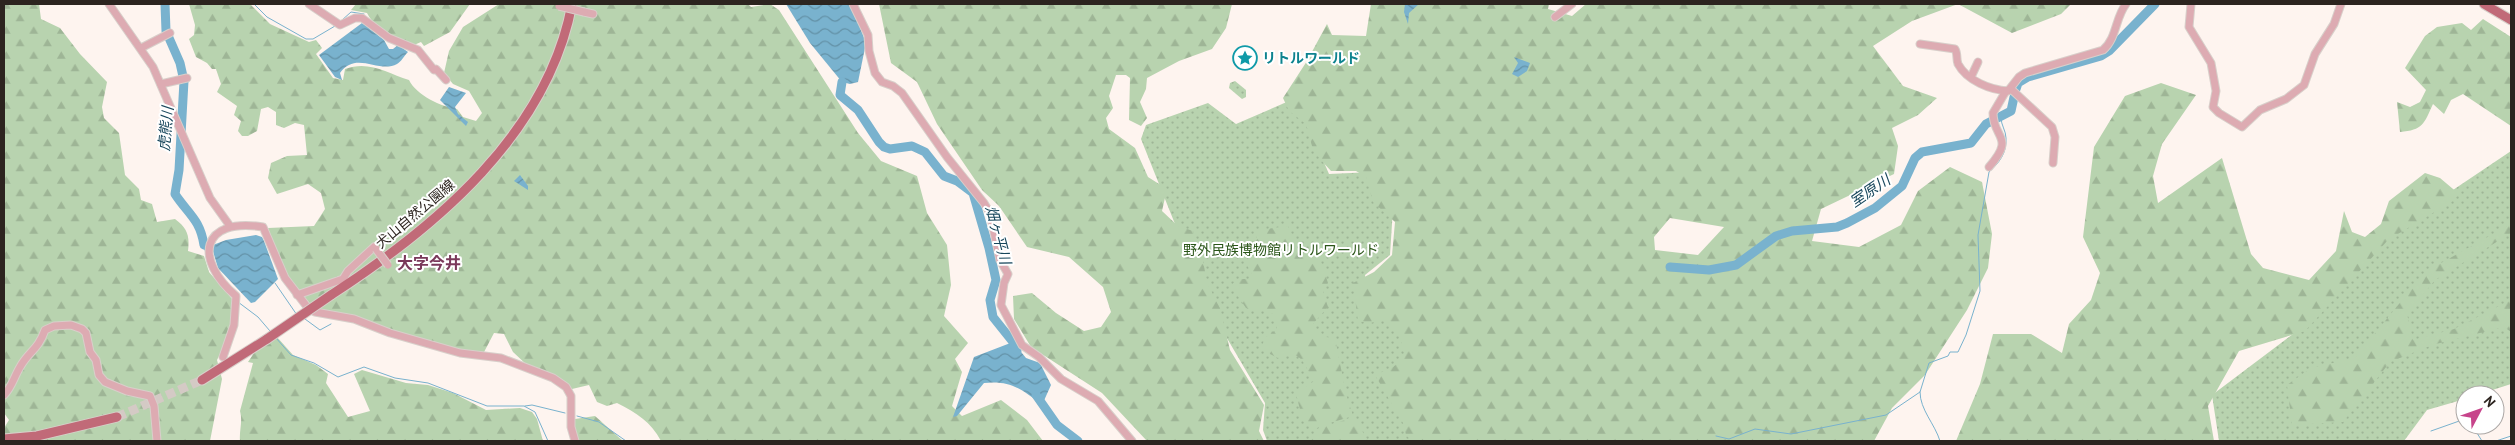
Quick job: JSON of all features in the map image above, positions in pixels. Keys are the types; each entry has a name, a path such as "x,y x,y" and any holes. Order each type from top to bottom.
{"main road":[{"name":"犬山自然公園線","path":"202,380 267,339 331,295 423,227 473,182 502,151 547,78 561,44 572,4"},
{"path":"2484,4 2502,12 2511,20"},
{"path":"4,439 37,436 118,417"}],"street":[{"path":"109,4 141,48 161,84 182,128 210,198 230,226"},
{"path":"308,4 340,25 355,18 362,18 389,38 418,50 434,70 436,69 446,80"},
{"path":"854,4 868,34 871,62 878,78 902,93 947,157 990,213 1000,260 1008,274 1004,283 1001,305 1022,345 1039,357 1061,379 1098,401 1132,441"},
{"path":"1555,17 1572,4"},
{"path":"1989,167 1996,159 2002,142 1993,113 2008,90 2025,73 2103,50 2108,45 2120,12 2126,4"},
{"path":"2191,4 2189,27 2211,63 2216,91 2213,108 2242,127 2260,110 2286,99 2304,85 2314,54 2334,24 2341,4"},
{"path":"559,6 593,14"},
{"path":"141,48 167,35"},
{"path":"1920,44 1955,49 1958,63 1971,77 1990,90 2008,90 2052,127 2055,137 2053,162"},
{"path":"1971,77 1978,62"},
{"path":"161,84 184,78"},
{"path":"223,357 234,325 236,300 218,277 209,246 214,237 230,226 259,227 265,230 285,278 308,308 315,312 354,319 390,333 472,356 501,358 552,378 566,387 571,396 571,427 575,441"},
{"path":"297,295 342,279 348,270 374,247 388,265"},
{"path":"4,395 10,389 20,367 37,348 45,330 54,326 79,326 86,333 90,352 96,360 99,375 105,382 126,391 150,396 154,406 157,441"}],"green space":[{"path":"4,4 39,4 41,19 60,28 80,54 107,82 102,107 104,118 119,133 125,175 139,189 141,200 152,204 157,222 175,219 182,226 188,236 188,251 204,256 209,272 233,300 229,336 217,360 222,379 210,441 4,441 4,428 9,420 4,413"},
{"path":"189,4 250,4 270,24 309,42 316,40 322,48 316,54 333,78 343,80 345,69 354,67 378,68 409,80 417,91 423,95 444,106 457,109 463,117 476,121 482,113 469,91 453,84 444,73 449,51 463,27 499,4 748,4 751,7 770,4 779,10 858,133 881,161 917,176 927,213 947,245 951,285 944,316 968,343 955,359 962,372 952,406 962,416 1001,400 1027,420 1043,441 661,441 653,428 631,410 617,403 607,406 597,402 589,385 572,389 553,376 528,366 513,352 504,334 494,333 483,354 471,353 319,311 300,293 287,274 268,228 314,226 325,209 321,193 308,184 277,194 268,178 271,163 287,156 307,155 304,125 295,123 284,128 276,125 276,112 268,107 261,109 257,131 248,136 242,136 238,131 241,121 234,115 237,106 217,92 221,84 216,69 212,69 207,63 196,57 189,39 194,35 195,25"},
{"path":"356,4 470,4 450,32 424,46 421,42 414,45 387,34 371,20 367,13 351,10"},
{"path":"879,4 1232,4 1226,28 1212,49 1179,61 1147,78 1146,89 1140,102 1147,118 1141,126 1129,120 1130,78 1126,75 1116,75 1109,96 1113,108 1106,118 1109,129 1135,148 1148,177 1167,189 1162,211 1178,226 1193,231 1201,249 1207,283 1220,308 1230,350 1264,405 1259,431 1264,441 1147,441 1102,393 1031,347 1014,319 1013,296 1032,293 1056,313 1084,331 1101,327 1111,312 1103,287 1069,257 1027,247 999,206 982,190 937,124 917,82 891,63"},
{"path":"1371,4 1549,4 1548,9 1572,16 1586,4 1958,4 1912,21 1873,46 1903,86 1937,98 1918,115 1892,128 1898,146 1894,174 1821,209 1812,241 1859,247 1901,225 1918,191 1950,167 1982,182 1992,234 1988,268 1967,310 1925,375 1892,408 1874,441 1412,441 1406,435 1403,423 1375,375 1393,367 1405,357 1399,333 1387,319 1370,323 1358,321 1353,283 1374,272 1392,255 1395,222 1373,202 1366,177 1356,171 1331,171 1320,159 1312,146 1306,124 1289,111 1283,98 1307,61 1327,24 1332,35 1366,36","holes":["1670,218 1724,227 1698,255 1655,250 1654,237"]},
{"path":"1958,4 2071,4 2061,14 2012,33"},
{"path":"2483,19 2511,37 2511,126 2463,94 2451,100 2444,114 2433,104 2422,125 2414,130 2400,132 2397,102 2410,107 2420,102 2426,90 2405,68 2425,36 2437,27 2462,23 2471,30"},
{"path":"1235,81 1246,90 1246,97 1242,99 1229,88 1230,83"},
{"path":"2161,83 2196,95 2162,144 2153,176 2158,203 2222,158 2251,254 2263,268 2309,280 2336,251 2344,211 2352,232 2365,237 2381,224 2389,201 2425,173 2440,178 2459,194 2451,202 2388,240 2305,331 2239,351 2208,406 2214,441 1956,441 1980,384 1993,334 2031,334 2062,353 2069,324 2091,300 2100,273 2083,237 2094,147 2125,96"},
{"name":"野外民族博物館リトルワールド","path":"1296,98 1329,174 1373,172 1393,208 1390,255 1365,275 1371,318 1395,313 1430,441 1267,441 1263,430 1265,403 1221,328 1177,229 1141,139 1146,125 1208,103 1236,124"},
{"path":"2511,151 2511,384 2505,386 2455,385 2455,402 2427,410 2404,441 2219,441 2212,395 2305,325 2386,235"},
{"path":"2511,224 2511,233 2435,280 2407,314 2413,340 2454,329 2511,300 2511,332 2504,327 2432,345 2390,362 2343,422 2292,425 2287,385 2311,368 2355,358 2425,272"},
{"path":"1288,226 1300,254 1319,256 1328,283 1323,291 1328,307 1312,325 1325,337 1335,338 1346,394 1353,416 1320,426 1316,429 1303,421 1296,394 1314,381 1304,363 1297,356 1292,355 1278,358 1270,354 1262,345 1266,337 1277,329 1275,315 1266,311 1246,308 1231,286 1239,280 1255,280 1247,265 1259,230"},
{"path":"277,337 293,355 316,365 328,374 326,383 348,417 370,411 354,374 362,370 406,383 428,385 453,393 486,410 520,408 532,412 537,419 543,441 240,441 240,411 253,363 248,362 256,350"},
{"path":"595,416 623,441 577,441 573,425 575,419"},
{"path":"1354,417 1368,441 1309,441 1321,428"}],"water":[{"path":"786,4 851,4 866,43 858,82 850,84 842,82 810,43"},
{"path":"1405,4 1419,4 1409,13 1408,24 1404,12"},
{"path":"362,23 365,25 367,23 371,26 370,29 384,40 389,49 393,49 398,45 408,52 398,63 390,66 353,63 346,66 340,73 342,80 335,77 319,55"},
{"path":"1514,57 1530,63 1527,71 1518,77 1512,74 1518,63"},
{"path":"449,87 466,93 455,107 458,114 468,122 466,126 440,100"},
{"path":"520,175 528,186 528,190 514,181"},
{"path":"256,235 262,237 264,241 278,279 255,302 251,303 218,268 212,248 213,245 226,240"},
{"path":"1013,342 1026,358 1040,363 1051,385 1042,405 1028,394 1009,384 984,383 957,416 953,417 974,357"}],"waterway":[{"name":"虎熊川","path":"165,4 166,31 180,63 184,81 179,170 175,194 200,229 204,245 211,247"},
{"path":"254,4 267,17 306,39 313,39 335,26"},
{"name":"室原川","path":"2016,89 2018,83 2028,77 2101,56 2109,51 2155,4"},
{"path":"341,21 351,12 364,14"},
{"name":"畑ヶ平川","path":"842,82 840,95 858,110 884,147 890,149 912,146 925,152 944,176 957,181 973,193 996,280 990,300 993,317 1013,342 1017,351"},
{"name":"室原川","path":"1670,267 1709,270 1736,265 1776,236 1792,231 1837,227 1847,223 1875,208 1902,186 1915,158 1922,152 1971,143 1986,124 2011,111 2014,97"},
{"path":"1716,436 1729,439 1755,429 1791,434 1886,415 1920,392 1929,363 1948,356 1950,352 1958,352 1966,335 1980,291 1978,235 1989,172 2004,153 2006,143 2006,135 2001,118"},
{"path":"204,245 206,254"},
{"path":"212,272 218,282"},
{"path":"275,283 297,315"},
{"path":"226,290 233,298"},
{"path":"238,302 258,317 270,331"},
{"path":"305,319 320,330 331,324"},
{"path":"276,338 291,355 314,363 338,377 364,367 395,378 428,383 487,406 524,406 535,412 548,441"},
{"path":"1920,392 1922,405 1940,441"},
{"name":"畑ヶ平川","path":"1036,395 1057,425 1078,441"},
{"path":"525,406 532,405 565,413"},
{"path":"577,416 599,422 626,441"},
{"path":"2431,431 2455,423"},
{"path":"2478,435 2482,441"},
{"path":"2496,441 2511,436"}],"tunnel":[{"path":"117,417 202,380"}],"place":[{"name":"リトルワールド","path":"1245,58"}],"district":[{"name":"大字今井","path":"429,263"}]}
